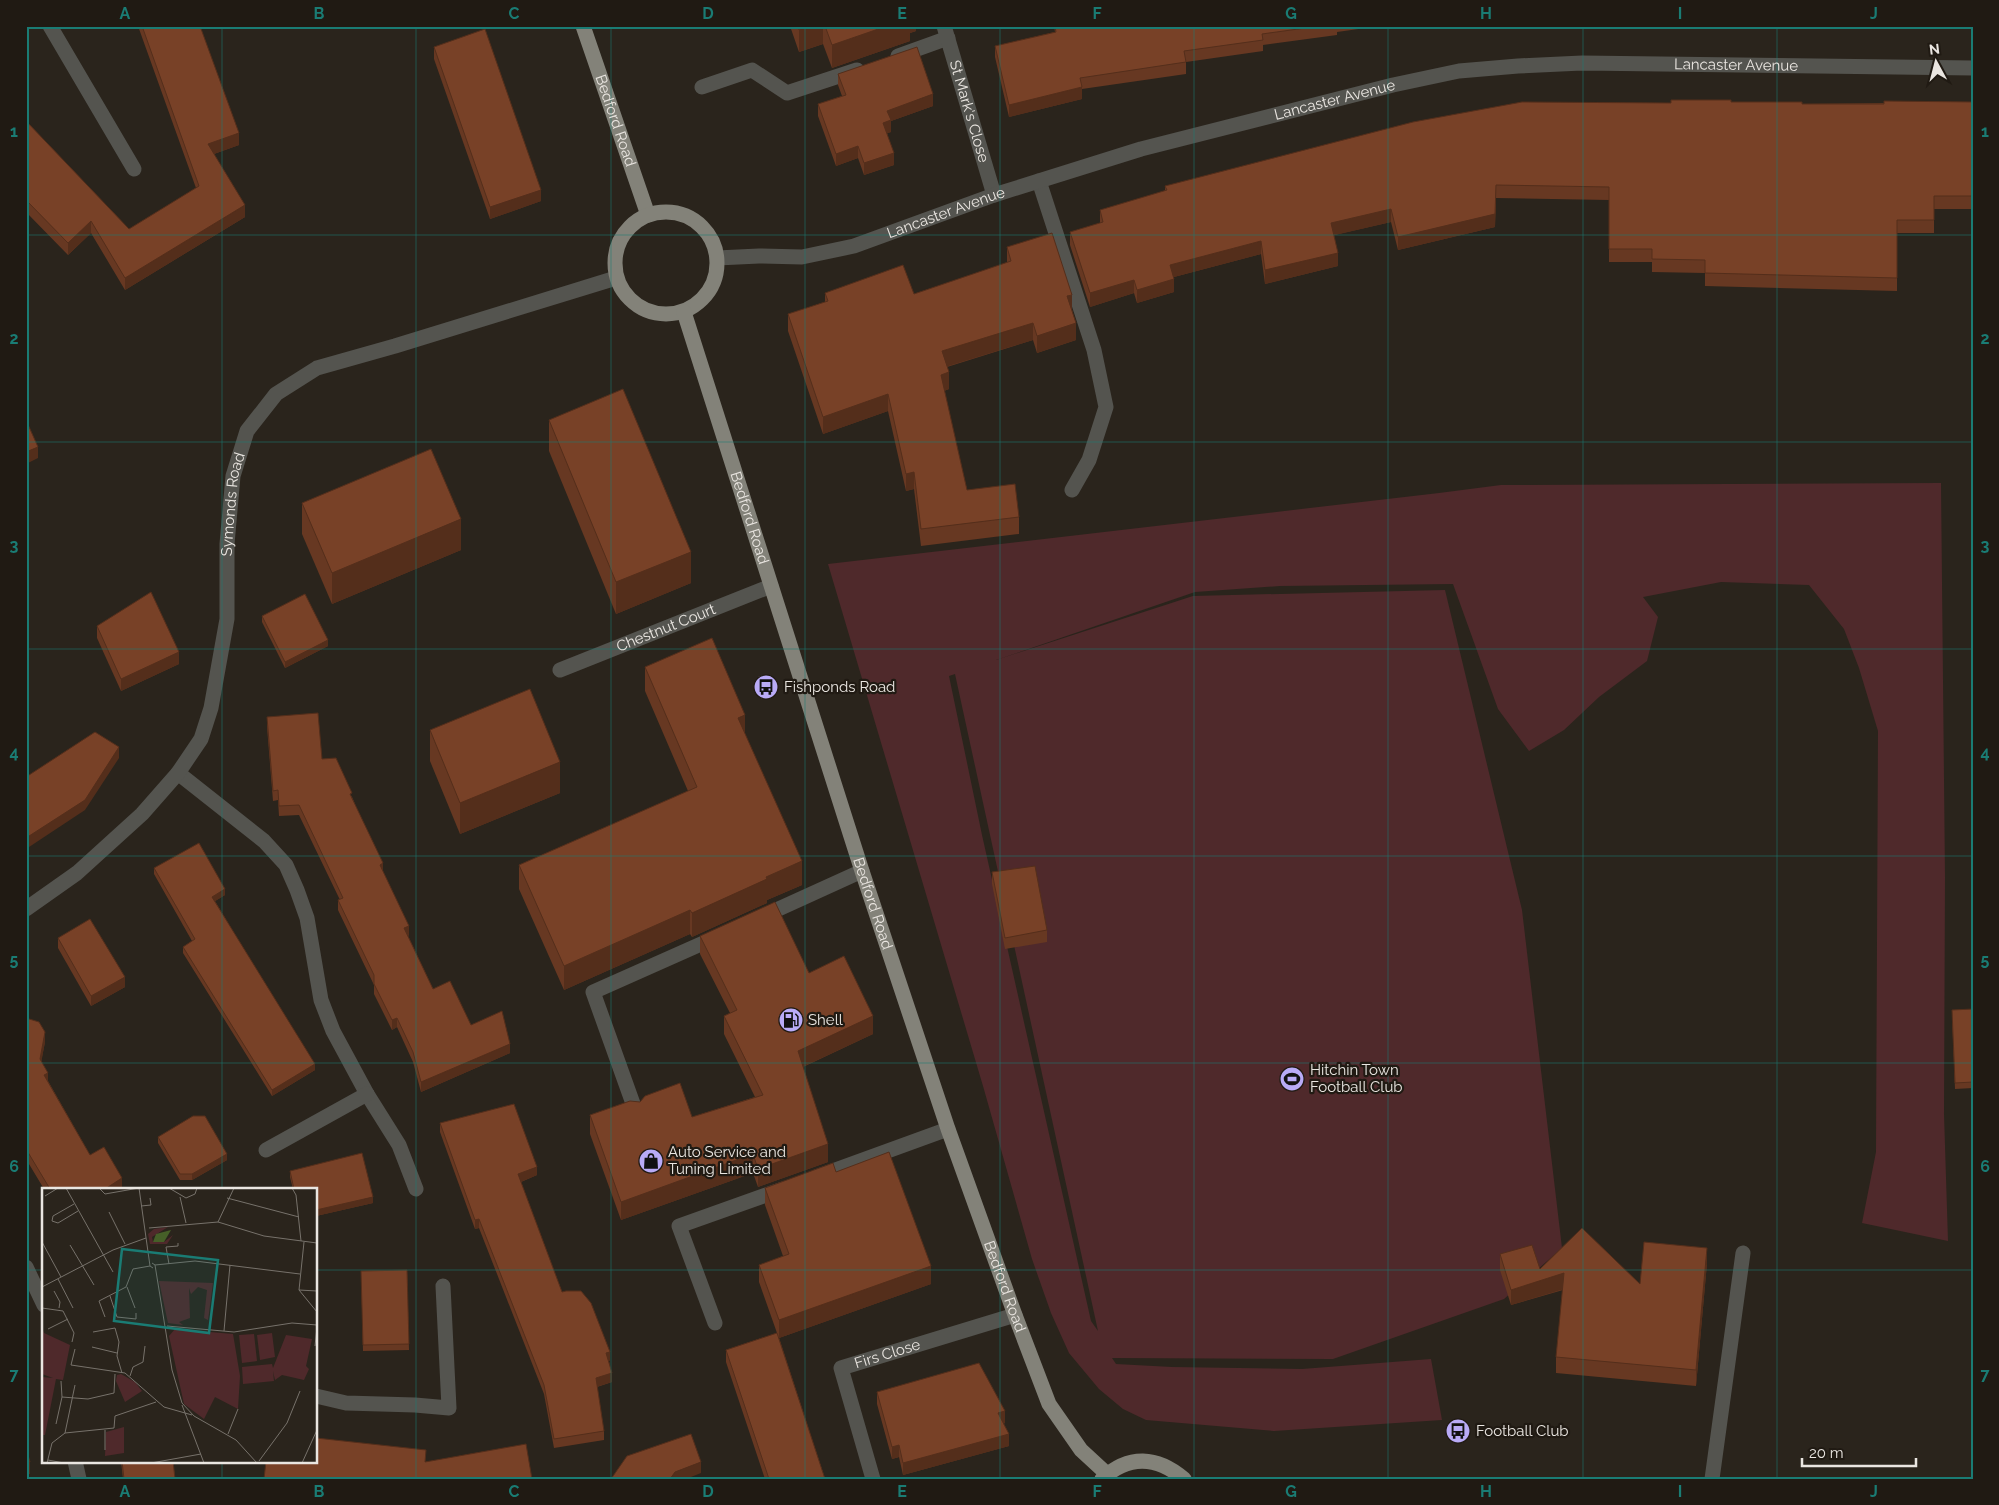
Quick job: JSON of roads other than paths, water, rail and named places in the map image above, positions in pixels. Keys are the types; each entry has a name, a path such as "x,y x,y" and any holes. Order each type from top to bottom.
{"main road":[{"name":"Bedford Road","path":"583,26 648,215"},
{"path":"660,212 677,213 692,219 704,229 713,242 717,258 717,272 713,284 706,296 684,312 656,314 642,310 630,302 616,278 614,263 616,248 622,235 632,224 648,215 660,212"},
{"name":"Bedford Road","path":"684,312 862,871 948,1129 1015,1315 1049,1404 1081,1450 1105,1476"},
{"path":"1105,1476 1122,1464 1139,1460 1156,1462 1172,1469 1184,1479"}],"street":[{"path":"50,26 134,169"},
{"path":"886,60 946,32"},
{"name":"St Mark's Close","path":"946,32 994,195"},
{"name":"Lancaster Avenue","path":"717,258 759,256 802,257 854,246 994,195 1141,149 1459,71 1582,63 1973,68"},
{"path":"702,87 752,70 787,93 868,66"},
{"path":"1038,181 1094,350 1106,407 1089,460 1072,490"},
{"name":"Symonds Road","path":"26,909 77,873 142,814 178,773 201,739 211,708 226,619 227,544 233,476 247,431 276,394 317,368 616,278"},
{"name":"Chestnut Court","path":"560,670 771,586"},
{"path":"178,773 264,841 286,865 307,918 321,1000 333,1031 367,1094 399,1145 416,1189"},
{"path":"636,1112 593,992 862,871"},
{"path":"266,1150 367,1094"},
{"path":"715,1323 679,1226 948,1129"},
{"path":"1712,1479 1743,1253"},
{"path":"26,1267 42,1301"},
{"path":"318,1396 346,1402 448,1408 443,1286"},
{"name":"Firs Close","path":"873,1479 842,1368 1015,1315"},
{"path":"76,1462 79,1479"}],"place":[{"name":"Fishponds Road","path":"766,687"},
{"name":"Shell","path":"791,1020"},
{"name":"Hitchin Town Football Club","path":"1292,1079"},
{"name":"Auto Service and Tuning Limited","path":"651,1161"},
{"name":"Football Club","path":"1458,1431"}]}
